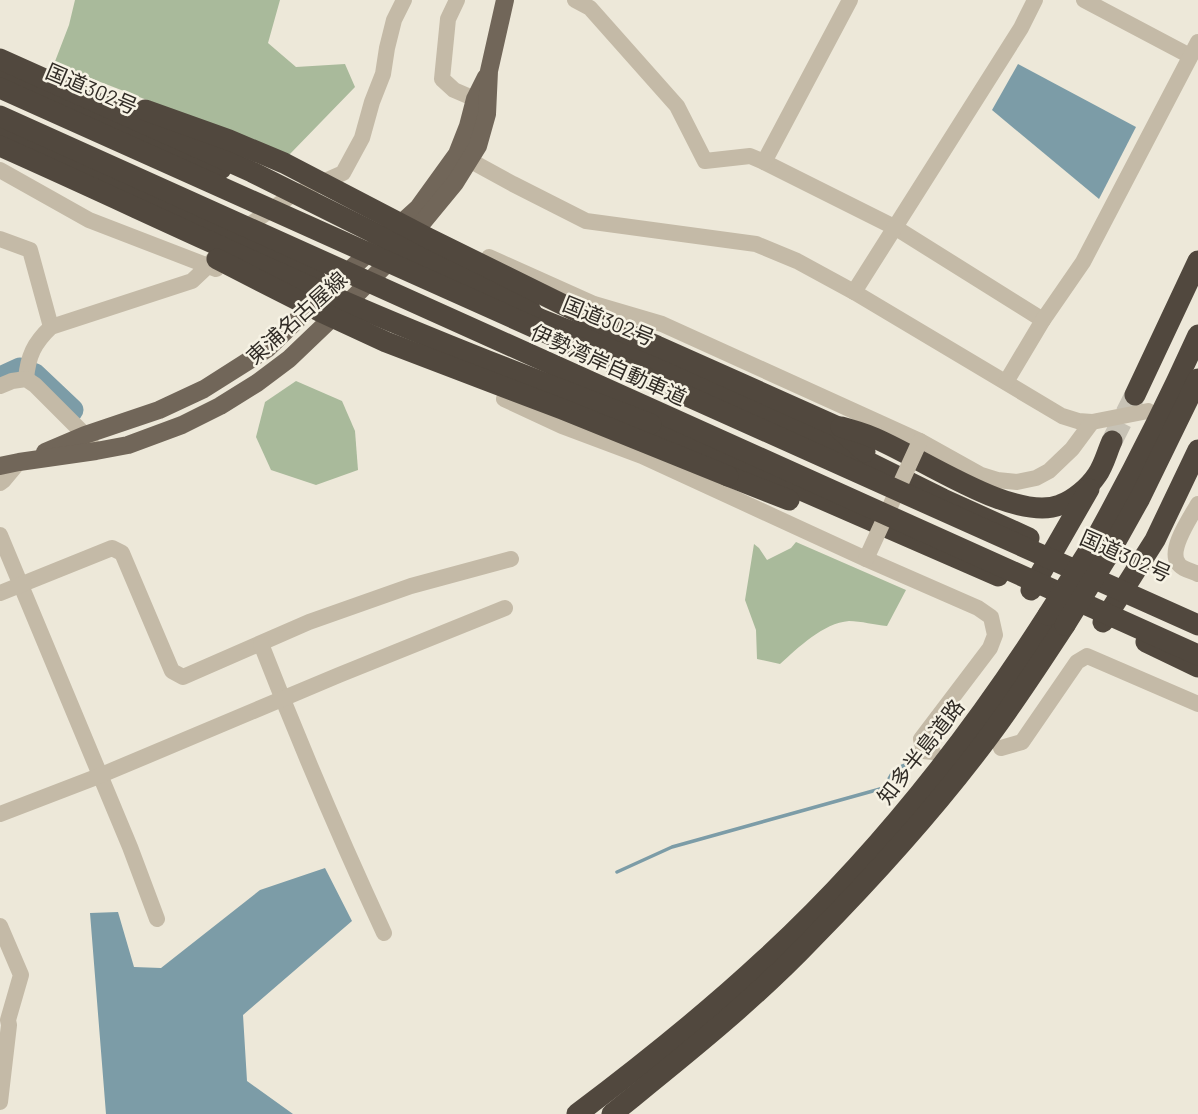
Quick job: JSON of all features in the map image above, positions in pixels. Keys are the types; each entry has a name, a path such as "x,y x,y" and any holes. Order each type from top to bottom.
{"highway":[{"name":"国道302号","path":"3,66 289,197 540,318 749,403 943,499 1198,614"},
{"path":"3,66 175,121 284,163 588,317 836,426 873,437 1007,502 1031,508 1059,506 1077,497 1097,476"},
{"path":"3,66 194,146 324,207 754,425"},
{"name":"伊勢湾岸自動車道","path":"0,88 1198,625"},
{"name":"伊勢湾岸自動車道","path":"0,117 1198,654"},
{"path":"3,142 290,278 471,355 860,502"},
{"path":"3,142 231,238 331,286 1031,590 1198,667"},
{"path":"3,142 318,312 386,342 870,531 959,559"},
{"path":"1141,403 1198,261"},
{"name":"知多半島道路","path":"1098,553 1198,335"},
{"name":"知多半島道路","path":"612,1114 753,995 811,941 874,874 954,781 988,738 1098,553 1140,498 1198,379"},
{"path":"836,426 885,469"},
{"path":"1031,590 1097,476 1112,441"},
{"path":"1103,622 1155,540 1198,450"},
{"name":"知多半島道路","path":"577,1114 624,1079 710,1007 821,905 906,811 1010,675 1057,620"}],"main road":[{"name":"東浦名古屋線","path":"0,466 128,445 182,425 220,406 289,359 355,296 418,208 463,157 478,146 487,114 489,71 505,0"},
{"name":"東浦名古屋線","path":"19,462 85,435 159,410 204,389 267,349 331,286 419,227 454,183 463,157 475,99 489,71"}],"street":[{"path":"0,386 27,374 34,345 51,327 192,281 231,238 289,197 343,173 362,138 383,74 394,20 404,0"},
{"path":"457,0 448,19 442,79 462,94 475,99"},
{"path":"575,0 590,8 677,106 705,161 750,156 764,162 896,228 1043,320"},
{"path":"764,162 850,0"},
{"path":"854,292 1021,28 1035,0"},
{"path":"1084,0 1190,57"},
{"path":"1006,382 1043,320 1083,262 1198,42"},
{"path":"463,157 586,221 755,244 797,261 1062,416 1092,422 1141,403"},
{"path":"0,170 89,220 209,265 303,313"},
{"path":"419,227 594,304 662,324 919,441 981,475 997,480 1017,482 1036,478 1049,471 1072,449 1092,422"},
{"path":"0,239 30,250 51,327"},
{"path":"27,374 85,435 96,452"},
{"path":"504,400 562,426 642,456 978,608 991,617 995,635 990,648 921,739 924,751 933,752"},
{"path":"866,559 919,441"},
{"path":"0,482 19,462"},
{"path":"1198,504 1176,548 1179,566 1198,574"},
{"path":"0,535 130,847 156,919"},
{"path":"0,593 112,548 122,553 172,671 183,677 309,622 411,586 511,559"},
{"path":"0,814 99,776 505,608"},
{"path":"261,644 342,842 384,933"},
{"path":"1001,748 1022,741 1077,662 1087,656 1198,704"},
{"path":"0,926 21,975 4,1020 9,1026 0,1102"}],"green space":[{"path":"75,0 280,0 268,43 296,67 345,64 355,87 289,155 54,64"},
{"path":"296,381 342,401 355,431 358,470 316,485 271,470 256,437 265,402"},
{"path":"796,542 906,590 887,626 854,621 839,623 812,637 780,664 757,659 756,630 745,600 754,544 767,560 791,548"}],"water":[{"path":"1018,64 1136,127 1099,199 992,110"},
{"path":"325,868 352,921 243,1015 247,1081 293,1114 106,1114 90,913 118,912 134,967 161,968 260,890"}],"waterway":[{"path":"0,378 20,369 35,375 72,410"},
{"path":"617,872 672,847 880,789 886,786 897,769 917,762"}],"tunnel":[{"path":"1112,441 1135,395"}]}
